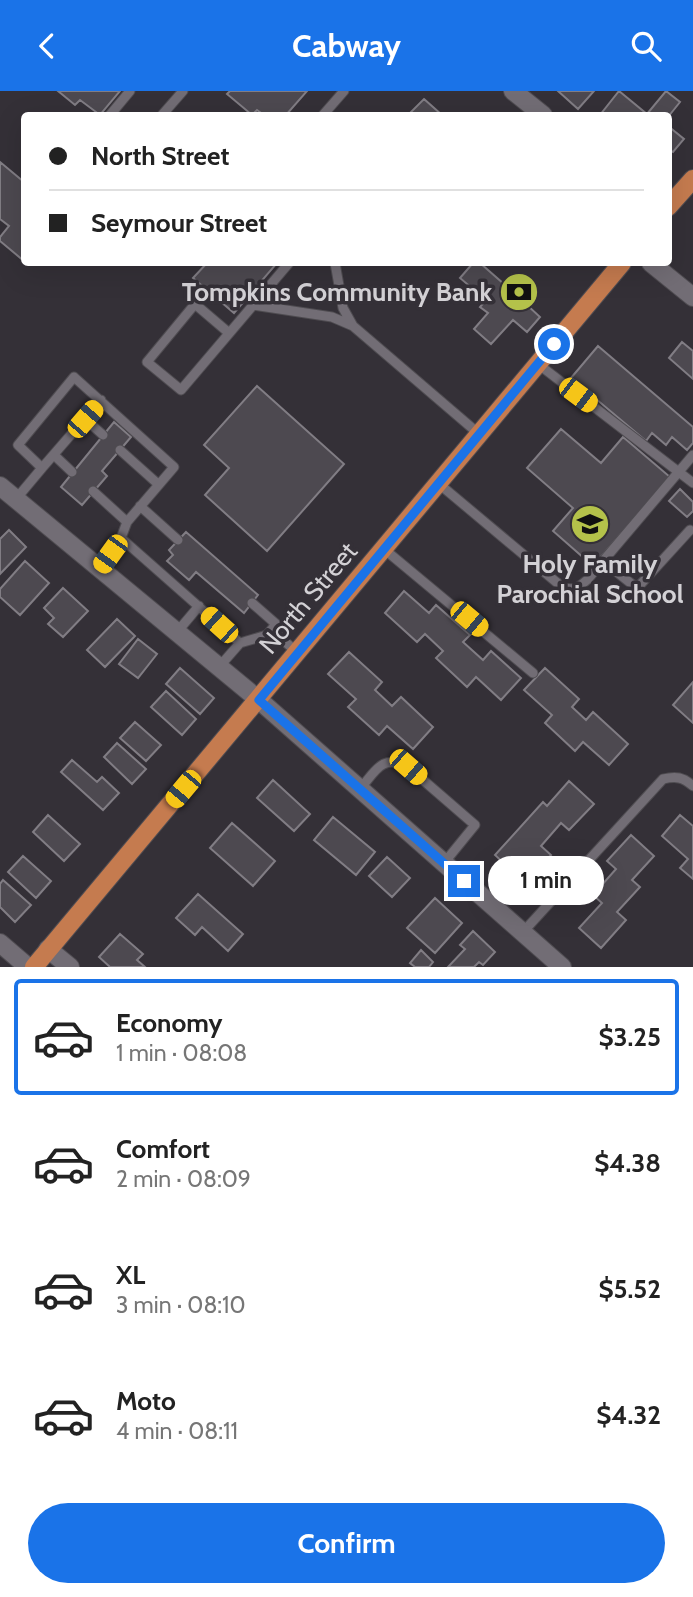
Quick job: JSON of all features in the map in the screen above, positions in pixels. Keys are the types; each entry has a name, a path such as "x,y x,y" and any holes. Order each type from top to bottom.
{"main road":[{"path":"672,203 693,179"},
{"name":"North Street","path":"34,967 620,266"}],"street":[{"path":"513,91 539,112"},
{"path":"655,266 693,297"},
{"path":"0,486 259,700 562,967"},
{"path":"0,943 28,967"},
{"path":"48,949 70,967"}],"lane":[{"path":"112,112 130,91"},
{"path":"165,112 183,91"},
{"path":"326,112 344,91"},
{"path":"229,333 195,304 147,362 181,390 286,266"},
{"path":"336,266 343,308 353,326"},
{"path":"253,305 332,317 353,326 479,434"},
{"path":"538,364 693,483"},
{"path":"42,468 18,445 74,377 174,467 127,522 121,538 99,569"},
{"path":"16,499 101,400"},
{"path":"85,419 103,435"},
{"path":"120,450 158,484"},
{"path":"438,484 567,589 574,589 603,561 693,455"},
{"path":"54,456 72,473"},
{"path":"93,491 127,522"},
{"path":"140,506 178,540"},
{"path":"603,561 633,585 639,586 690,530"},
{"path":"121,538 240,643"},
{"path":"384,548 533,673"},
{"path":"219,667 240,643 267,635 276,624 252,603"},
{"path":"177,632 199,606"},
{"path":"271,630 297,652"},
{"path":"360,789 381,764 399,762 475,825 444,863"},
{"path":"523,932 663,779 685,779 693,786"}],"building":[{"path":"58,91 120,91 102,112 96,112 80,100 75,105"},
{"path":"230,91 307,91 289,112 248,112 227,94"},
{"path":"558,91 594,91 578,109"},
{"path":"619,91 645,112 602,112"},
{"path":"666,91 680,102 672,112 649,112"},
{"path":"424,99 439,112 411,112"},
{"path":"672,129 684,139 672,151"},
{"path":"0,162 21,180 21,258 0,241 9,226 0,219"},
{"path":"204,266 274,266 234,313 193,278"},
{"path":"470,266 483,266 504,284 512,275 536,296 527,305 540,317 527,332 513,320 491,344 474,329 488,313 480,307 486,300 460,278"},
{"path":"682,342 693,351 693,379 669,358"},
{"path":"598,346 693,427 693,443 687,450 672,437 666,445 652,433 646,441 571,378"},
{"path":"257,386 344,464 267,551 205,495 229,468 204,445"},
{"path":"114,422 131,437 102,471 107,476 82,505 61,487"},
{"path":"561,429 601,463 623,437 670,477 593,566 553,531 573,508 527,468"},
{"path":"680,489 693,502 693,511 687,517 669,501"},
{"path":"9,530 26,547 0,574 0,539"},
{"path":"186,532 258,595 244,613 196,572 189,580 167,561 173,555 169,550"},
{"path":"25,561 49,583 20,615 0,597 0,589"},
{"path":"63,588 88,611 63,637 48,624 54,618 44,608"},
{"path":"404,591 429,613 436,605 470,635 463,642 483,660 491,651 521,678 501,700 476,677 467,687 436,658 443,651 425,634 417,642 385,613"},
{"path":"117,619 135,636 105,667 87,650"},
{"path":"138,639 157,654 138,678 119,664"},
{"path":"349,652 382,682 375,690 392,706 401,697 433,727 413,749 387,726 379,735 348,707 356,699 328,674"},
{"path":"180,668 214,698 200,714 166,684"},
{"path":"545,668 579,699 572,707 586,720 593,712 628,744 609,765 583,742 575,751 545,723 552,715 524,690"},
{"path":"693,682 693,723 673,705"},
{"path":"166,691 196,719 182,735 151,707"},
{"path":"135,722 161,745 146,761 120,738"},
{"path":"117,743 146,769 132,784 104,757"},
{"path":"72,760 97,782 102,777 119,793 103,810 61,772"},
{"path":"273,780 310,814 294,831 257,798"},
{"path":"569,781 594,804 569,830 561,823 541,846 551,855 525,883 495,855 543,802 547,806"},
{"path":"48,815 80,844 64,861 33,832"},
{"path":"680,815 693,826 693,879 680,868 688,859 662,836"},
{"path":"333,817 375,852 356,875 314,840"},
{"path":"232,823 275,861 253,886 210,848"},
{"path":"631,835 654,856 632,880 640,887 617,912 626,920 601,948 579,928 602,903 593,895 616,869 607,861"},
{"path":"23,856 51,881 36,898 8,872"},
{"path":"387,857 410,878 392,897 369,876"},
{"path":"3,880 31,905 15,922 0,907 0,884"},
{"path":"198,894 243,934 228,951 202,927 195,935 176,918"},
{"path":"435,898 462,923 435,953 407,928"},
{"path":"473,931 495,952 483,965 479,962 474,967 448,967 465,949 460,945"},
{"path":"120,934 143,954 137,960 145,967 110,967 99,957"},
{"path":"421,950 433,962 429,967 415,967 410,963"}],"place":[{"name":"Tompkins Community Bank","path":"519,292"},
{"name":"Holy Family Parochial School","path":"590,524"}],"route":[{"path":"464,881 259,700 554,344"}]}
